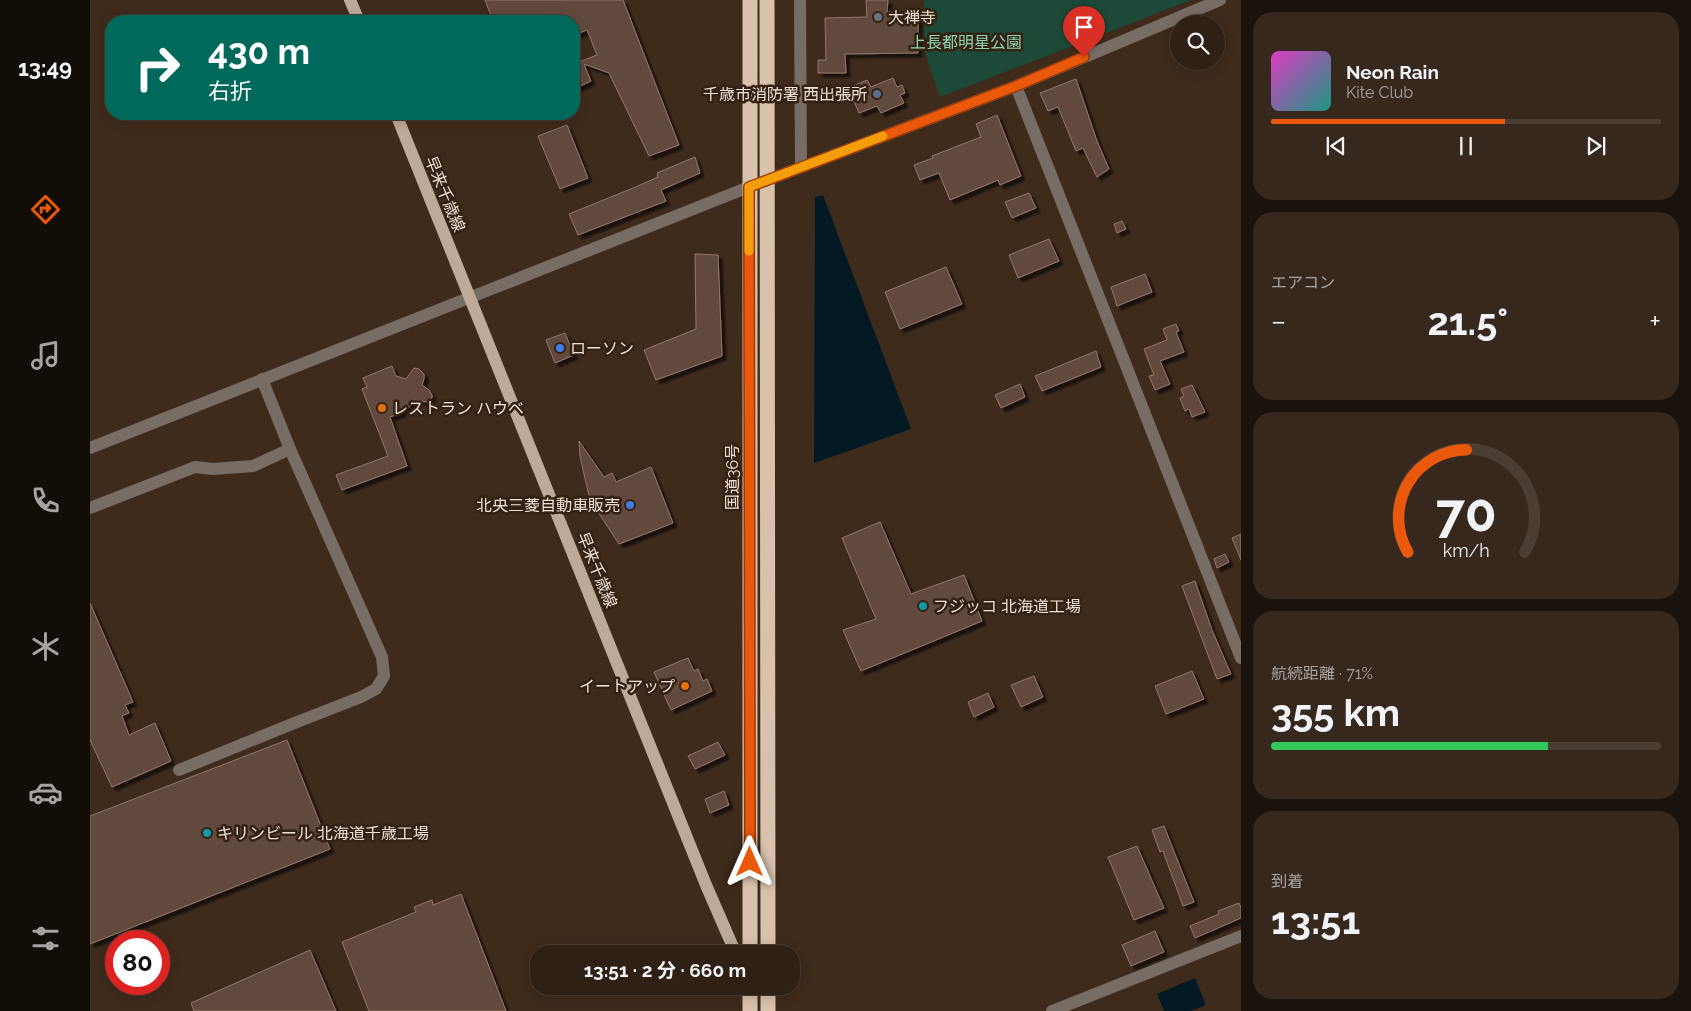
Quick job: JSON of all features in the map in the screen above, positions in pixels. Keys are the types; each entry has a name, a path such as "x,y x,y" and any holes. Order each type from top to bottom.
{"highway":[{"name":"国道36号","path":"750,0 750,945"},
{"path":"767,0 768,945"},
{"path":"750,995 750,1011"},
{"path":"768,995 768,1011"}],"main road":[{"path":"350,0 356,15"},
{"name":"早来千歳線","path":"398,120 706,885 732,945"},
{"path":"756,995 768,1011"}],"street":[{"path":"800,0 801,167"},
{"path":"90,448 749,187 1016,86 1220,0"},
{"path":"1016,86 1241,658"},
{"path":"179,770 361,697 376,689 384,676 382,657 290,449 262,379"},
{"path":"90,508 195,467 214,469 253,466 290,449"},
{"path":"1052,1011 1241,936"}],"green space":[{"name":"上長都明星公園","path":"924,0 1191,0 940,97 924,49"}],"water":[{"path":"823,195 911,429 814,463 815,197"},
{"path":"1195,978 1206,1005 1191,1011 1164,1011 1157,994"}],"building":[{"path":"485,0 623,0 679,145 649,156 609,73 584,64 591,81 580,86 580,62 597,55 587,30 580,33 580,15 491,15"},
{"path":"866,0 888,0 887,12 918,14 918,53 845,54 846,73 818,73 818,60 826,60 825,18 867,17"},
{"path":"893,78 897,87 902,85 905,93 900,95 904,103 881,113 877,106 859,113 848,88 867,80 871,87"},
{"path":"1076,79 1097,141 1109,169 1097,177 1083,148 1076,151 1058,107 1048,111 1040,93"},
{"path":"997,115 1021,176 1000,185 998,180 950,200 939,173 920,180 914,165 981,137 976,124"},
{"path":"567,125 588,178 560,189 538,136"},
{"path":"695,157 700,173 661,190 666,201 578,235 569,214 658,177 657,173"},
{"path":"1029,193 1036,208 1012,218 1005,202"},
{"path":"1122,221 1126,229 1117,233 1114,224"},
{"path":"1049,239 1059,261 1018,278 1009,255"},
{"path":"695,254 718,255 722,356 656,380 644,350 696,329"},
{"path":"946,267 962,304 900,329 885,292"},
{"path":"1145,274 1152,292 1117,306 1111,287"},
{"path":"1176,324 1179,331 1176,332 1184,352 1160,361 1170,384 1155,390 1149,376 1154,375 1144,349 1167,340 1163,329"},
{"name":"ローソン","path":"565,333 574,355 555,363 546,340"},
{"path":"1096,351 1101,367 1042,391 1035,376"},
{"path":"392,366 396,376 406,379 414,368 419,369 424,374 422,385 432,395 432,398 426,402 415,400 408,409 401,410 402,413 390,417 407,466 342,490 336,475 388,456 362,389 367,387 363,378"},
{"path":"1020,384 1025,397 1001,408 995,395"},
{"path":"1192,385 1205,412 1192,417 1189,409 1185,411 1180,398 1184,396 1181,389"},
{"path":"579,441 604,477 612,473 616,482 651,467 673,523 619,544 594,506 588,492 580,456"},
{"name":"フジッコ 北海道工場","path":"880,522 911,594 964,575 982,621 861,671 843,630 876,619 842,538"},
{"path":"1241,534 1241,560 1232,538"},
{"path":"1225,554 1229,562 1217,568 1214,559"},
{"path":"1195,581 1212,630 1231,674 1217,679 1182,586"},
{"path":"90,603 133,702 125,705 129,713 122,716 129,735 155,723 171,761 112,787 90,740"},
{"path":"688,658 694,671 698,669 703,681 707,679 712,691 671,710 654,672"},
{"path":"1192,671 1204,699 1166,714 1155,686"},
{"path":"1034,676 1043,697 1021,707 1011,685"},
{"path":"988,693 994,707 974,717 968,702"},
{"name":"キリンビール 北海道千歳工場","path":"287,740 330,849 125,930 105,930 105,938 90,944 90,816"},
{"path":"718,742 725,755 695,769 688,756"},
{"path":"724,791 729,805 710,813 705,799"},
{"path":"1164,826 1194,902 1183,906 1163,851 1160,852 1152,830"},
{"path":"1137,846 1164,908 1134,920 1108,857"},
{"path":"461,894 506,1011 369,1011 342,942 416,912 414,907 432,900 433,905"},
{"path":"1239,903 1241,918 1195,938 1190,926 1219,914 1218,911"},
{"path":"1155,931 1164,952 1131,966 1122,945"},
{"path":"310,950 336,1011 194,1011 191,1003"}],"slow traffic":[{"path":"749,251 749,187 883,136"}],"place":[{"name":"大禅寺","path":"878,17"},
{"name":"千歳市消防署 西出張所","path":"877,94"},
{"name":"ローソン","path":"560,348"},
{"name":"レストラン ハウベ","path":"382,408"},
{"name":"北央三菱自動車販売","path":"630,505"},
{"name":"フジッコ 北海道工場","path":"923,606"},
{"name":"イートアップ","path":"685,686"},
{"name":"キリンビール 北海道千歳工場","path":"207,833"}],"route":[{"path":"750,862 749,187 1016,86 1084,57"}]}
